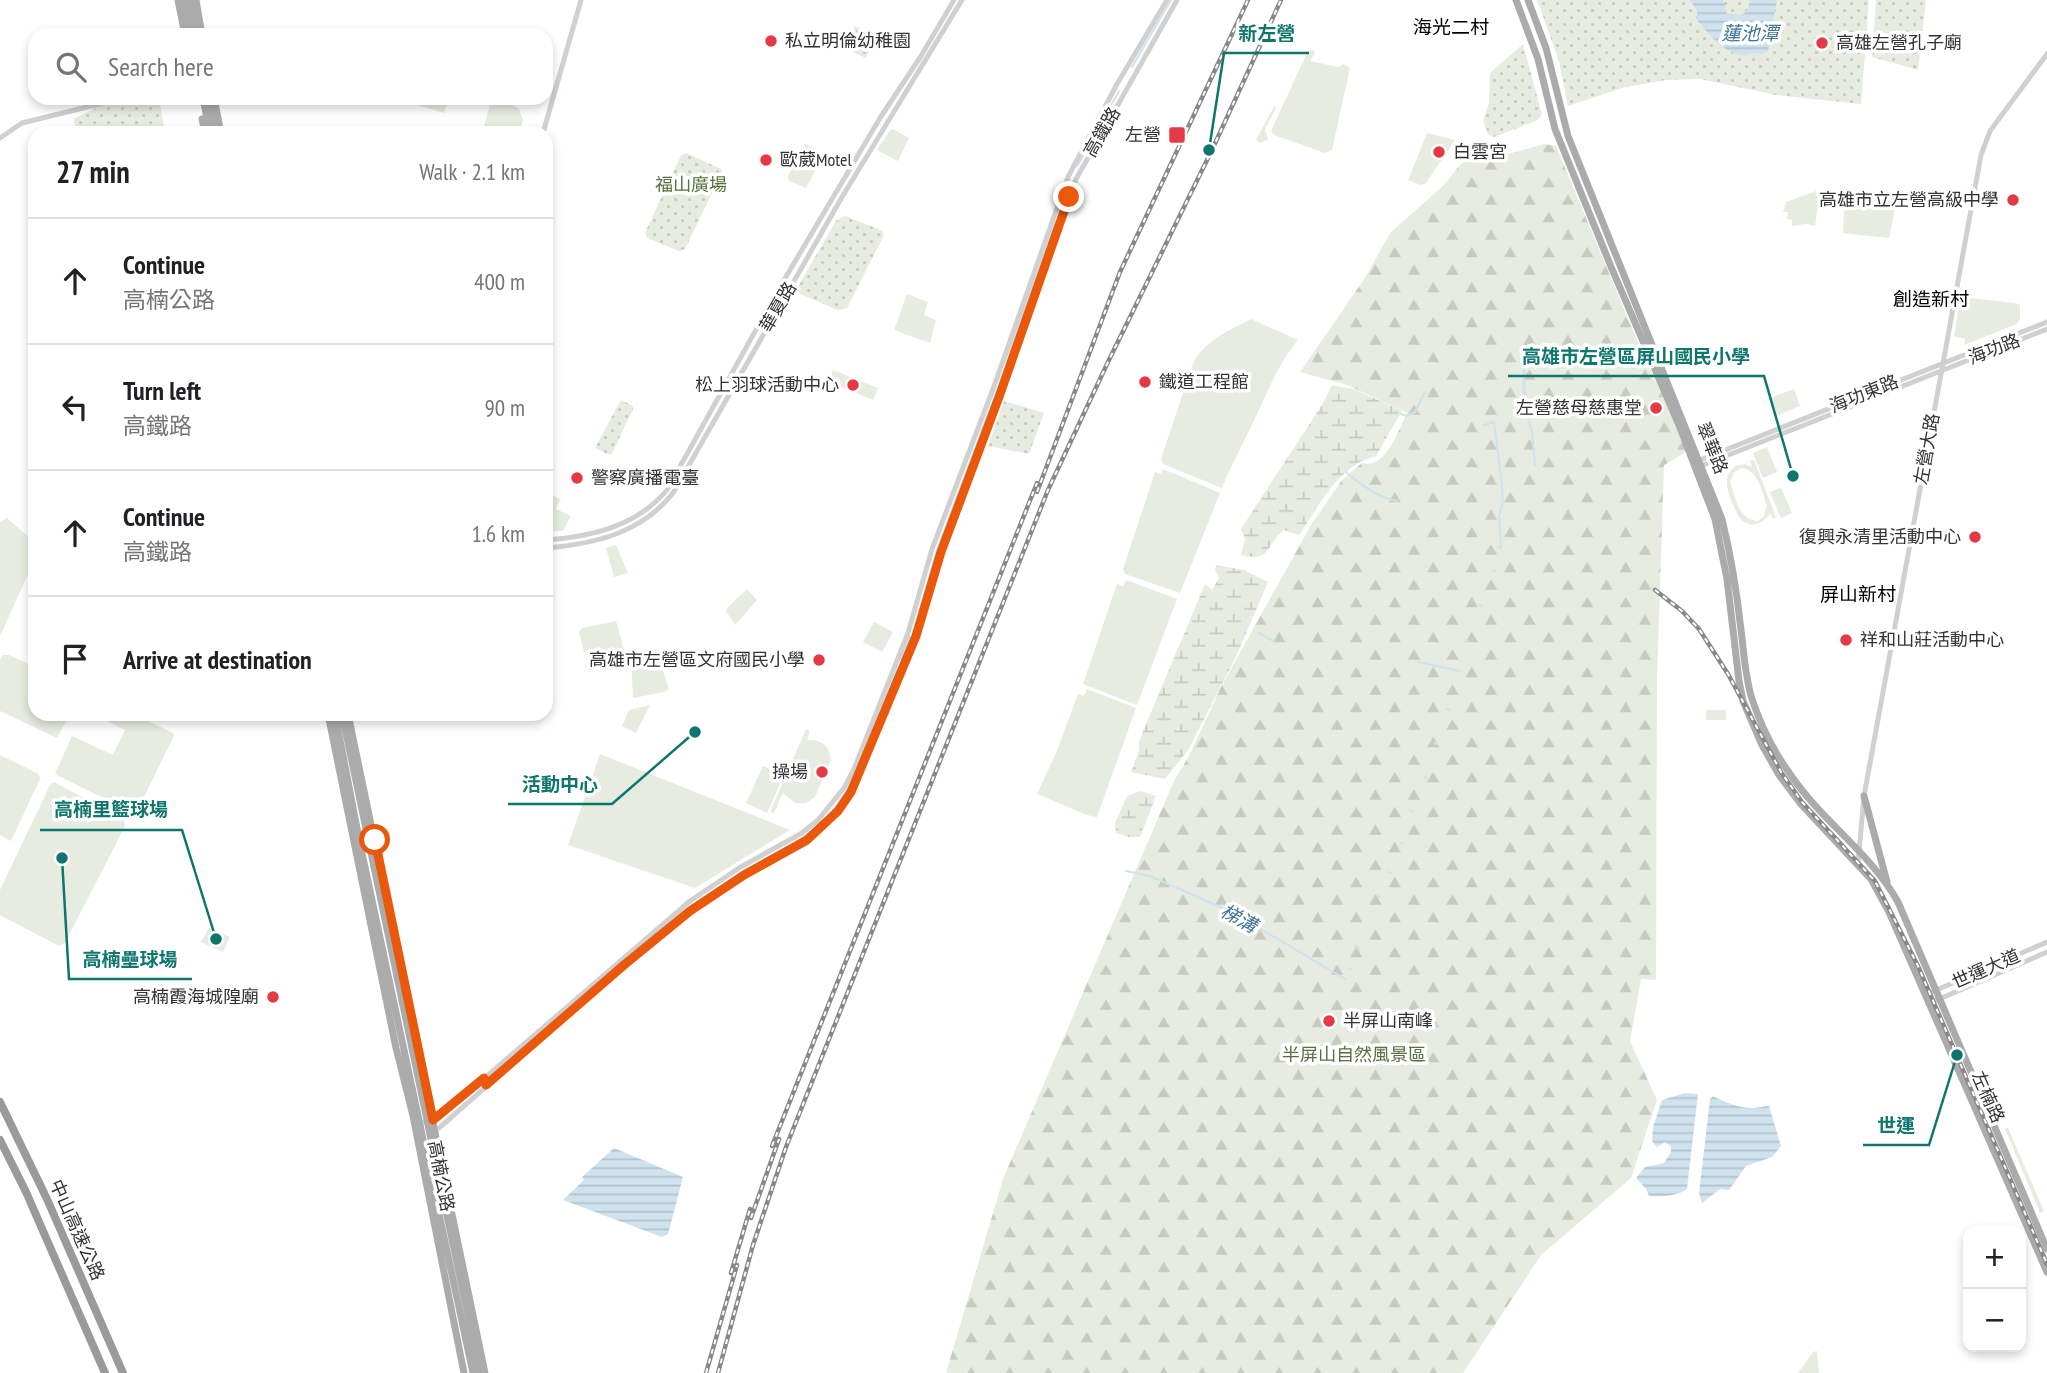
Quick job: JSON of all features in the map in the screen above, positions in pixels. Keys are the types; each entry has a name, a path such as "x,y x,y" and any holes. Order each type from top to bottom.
{"highway":[{"name":"中山高速公路","path":"0,1102 47,1199 123,1373"},
{"name":"中山高速公路","path":"0,1140 26,1192 105,1373"}],"main road":[{"path":"178,0 184,28"},
{"path":"184,0 190,28"},
{"path":"190,0 196,28"},
{"path":"196,0 201,28"},
{"name":"翠華路","path":"1516,0 1538,59 1555,129 1718,509 1735,578 1752,700 1786,769 1805,797 1888,886"},
{"name":"翠華路","path":"1528,0 1546,48 1568,136 1698,464 1721,541 1743,701 1762,746 1779,775 1800,803 1857,863"},
{"path":"202,105 208,126"},
{"path":"208,105 210,126"},
{"path":"215,105 220,126"},
{"name":"高楠公路","path":"330,721 483,1373"},
{"path":"338,721 348,745"},
{"path":"343,721 348,745"},
{"path":"348,721 348,745"},
{"name":"高楠公路","path":"348,745 407,1046"},
{"name":"高楠公路","path":"348,745 360,844 426,1126 473,1373"},
{"path":"1864,796 1888,886"},
{"name":"左楠路","path":"1857,863 1871,879 1889,912 2047,1272"},
{"name":"左楠路","path":"1888,886 1898,902 1937,990 2047,1249"},
{"name":"高楠公路","path":"426,1126 464,1373"}],"street":[{"path":"553,98 581,0"},
{"name":"華夏路","path":"553,539 587,535 614,527 646,511 667,490 777,292 880,118 954,0"},
{"name":"華夏路","path":"553,547 589,543 624,531 662,508 842,197 962,0"},
{"name":"高鐵路","path":"426,1126 690,901 738,868 810,827 844,788 908,633 932,549 1068,177 1167,0"},
{"name":"高鐵路","path":"426,1126 439,1128 690,911 744,875 807,840 831,819 851,792 916,636 941,552 975,465 1076,179 1177,0"},
{"name":"左營大路","path":"1857,863 1864,796 1986,139 2047,54"},
{"path":"0,138 22,123 94,105"},
{"path":"545,126 551,105"},
{"name":"海功路","path":"1942,366 2047,322"},
{"name":"海功路","path":"1942,366 2047,329"},
{"name":"海功東路","path":"1698,464 1942,366"},
{"name":"世運大道","path":"1924,995 2047,942"},
{"name":"世運大道","path":"1928,1004 2047,952"},
{"path":"484,1078 486,1085"}],"green space":[{"path":"1537,0 1869,0 1861,104 1776,95 1700,79 1666,80 1625,87 1568,106 1559,61"},
{"path":"1876,0 1926,0 1918,70 1872,57"},
{"path":"855,26 876,37 866,58 844,48"},
{"path":"1523,44 1542,114 1538,120 1494,137 1488,134 1483,121 1489,103 1490,75"},
{"path":"1314,50 1310,61 1338,67 1344,64 1350,68 1332,150 1325,153 1274,135 1271,131 1308,51"},
{"path":"160,105 164,126 76,126 73,119 98,107"},
{"path":"417,105 447,105 444,113"},
{"path":"490,105 513,105 519,109 523,120 522,126 484,126"},
{"path":"1275,105 1265,129 1268,139 1261,143 1256,140"},
{"path":"893,129 909,138 898,161 877,150"},
{"path":"1427,133 1455,140 1426,183 1421,185 1408,180"},
{"path":"805,144 824,154 806,188 789,181 788,176"},
{"name":"半屏山自然風景區","path":"1544,144 1556,146 1637,340 1688,451 1664,465 1657,678 1656,980 1641,979 1630,1041 1657,1100 1631,1178 1541,1255 1463,1373 946,1373 1003,1179 1174,781 1189,756 1221,687 1311,525 1342,480 1362,463 1370,464 1384,455 1407,413 1347,385 1300,372 1365,278 1390,233 1443,186 1460,165 1468,159 1498,157"},
{"name":"福山廣場","path":"686,153 721,169 722,172 685,249 679,251 647,238 645,233 681,155"},
{"path":"1845,189 1857,191 1863,196 1872,195 1874,200 1890,200 1890,204 1895,208 1889,238 1843,233"},
{"path":"1816,191 1819,199 1815,226 1792,226 1792,220 1787,219 1788,212 1783,212 1786,202"},
{"path":"845,216 883,231 883,237 847,308 838,310 800,294 797,288 836,221"},
{"path":"907,294 928,302 924,315 936,320 930,343 894,330"},
{"path":"1961,297 2015,303 2020,305 2020,318 2017,324 1964,345 1965,339 1954,336"},
{"path":"1251,319 1298,340 1274,378 1222,488 1163,464 1161,459 1194,361 1212,341"},
{"name":"松上羽球活動中心","path":"833,370 878,388 873,400 828,382"},
{"path":"1332,385 1356,390 1402,411 1376,456 1351,468 1340,477 1299,535 1284,530 1263,554 1251,557 1241,555 1245,539 1241,529 1322,405"},
{"path":"1794,389 1800,406 1776,416 1769,398"},
{"path":"621,400 633,406 633,409 612,454 609,455 595,448"},
{"path":"1004,401 1044,413 1029,454 988,446"},
{"path":"1767,447 1777,472 1763,478 1753,453"},
{"path":"1754,460 1776,517 1773,519 1770,513 1756,524 1742,521 1739,517 1727,484 1728,474 1735,466 1744,464 1752,467 1750,461","holes":["1742,468 1748,470 1759,483 1767,506 1764,516 1758,521 1751,520 1742,512 1730,482 1734,472"]},
{"path":"1163,469 1220,493 1180,593 1125,574 1123,569 1155,472 1161,474"},
{"path":"1781,488 1792,513 1781,518 1770,492"},
{"path":"553,496 560,499 556,509 571,516 563,531 553,531"},
{"path":"7,518 28,537 28,574 0,636 0,522"},
{"path":"616,545 628,573 614,577 606,548"},
{"path":"1216,565 1244,570 1268,582 1235,659 1188,750 1165,779 1131,772 1139,751 1139,741 1205,584 1212,590 1219,578"},
{"path":"1126,580 1177,599 1137,705 1083,684 1117,584 1123,586"},
{"path":"747,589 757,600 735,625 726,611 727,608"},
{"path":"616,621 625,653 584,652 579,632 582,628"},
{"path":"874,622 893,632 882,652 863,642"},
{"path":"657,653 669,689 633,698 631,658"},
{"path":"3,655 9,655 28,664 28,721 66,721 57,738 0,711 0,661"},
{"path":"1087,689 1136,708 1097,817 1037,794 1078,694 1084,696"},
{"path":"650,705 636,733 622,726 629,710"},
{"path":"1706,710 1726,710 1726,720 1706,720"},
{"path":"107,721 148,721 173,733 174,736 137,811 133,813 55,774 72,736 113,755 125,730"},
{"path":"806,729 810,731 807,740 824,745 830,756 815,797 806,803 795,803 783,793 774,813 770,812"},
{"path":"600,754 790,830 695,888 568,845"},
{"path":"0,755 39,774 40,779 11,841 0,835"},
{"path":"763,766 784,775 767,813 746,803"},
{"path":"54,782 124,820 125,826 65,943 59,946 0,915 0,890 50,785"},
{"path":"1141,791 1156,796 1140,837 1116,833 1115,823 1127,796"},
{"path":"209,928 230,937 223,952 201,942"},
{"path":"2008,1128 2044,1211 2040,1213 2005,1129"},
{"path":"1817,1351 1819,1373 1798,1373 1813,1352"}],"water":[{"name":"蓮池潭","path":"1690,0 1723,0 1727,14 1742,15 1748,9 1750,0 1777,0 1768,51 1744,55 1730,51 1712,37 1697,20 1697,10"},
{"path":"1685,1093 1698,1094 1687,1189 1669,1196 1649,1196 1636,1178 1645,1167 1664,1163 1671,1152 1671,1147 1665,1142 1657,1147 1652,1141 1653,1127 1662,1100"},
{"path":"1713,1096 1742,1107 1769,1106 1781,1146 1772,1157 1746,1166 1729,1190 1720,1189 1702,1203 1699,1193 1710,1099"},
{"path":"614,1148 683,1177 668,1234 662,1237 563,1200 584,1180 582,1177"}],"waterway":[{"path":"1132,67 1171,0"},
{"path":"1078,165 1119,91"},
{"path":"1005,362 1056,221"},
{"path":"1526,352 1526,402"},
{"path":"1524,355 1523,391 1532,432 1535,465"},
{"path":"1401,414 1407,416 1415,412 1425,392"},
{"path":"919,612 937,550 996,393"},
{"path":"1484,425 1494,422 1503,502 1499,515 1501,546"},
{"name":"梯溝","path":"1346,472 1370,490 1397,501"},
{"path":"1259,633 1275,642"},
{"path":"901,659 910,637"},
{"name":"梯溝","path":"1418,662 1460,671"},
{"path":"824,821 849,787 859,768 898,668"},
{"path":"795,843 817,827"},
{"name":"梯溝","path":"1126,871 1150,876 1234,913 1345,979"},
{"path":"1355,946 1359,948"}],"railway":[{"path":"1037,492 1120,272 1248,0"},
{"path":"718,1373 753,1245 786,1147 1048,490 1281,0"},
{"path":"772,1146 1037,483"},
{"path":"1655,590 1682,611 1699,629 1728,674 1781,772 1802,802 1875,881 1918,966 2047,1264"},
{"path":"751,1218 779,1139"},
{"path":"731,1273 750,1209"},
{"path":"706,1373 737,1265"}],"place":[{"name":"私立明倫幼稚園","path":"771,41"},
{"name":"高雄左營孔子廟","path":"1822,43"},
{"name":"左營","path":"1177,135"},
{"name":"新左營","path":"1209,150"},
{"name":"白雲宮","path":"1439,152"},
{"name":"歐葳Motel","path":"766,160"},
{"name":"高雄市立左營高級中學","path":"2013,200"},
{"name":"鐵道工程館","path":"1145,382"},
{"name":"松上羽球活動中心","path":"853,385"},
{"name":"左營慈母慈惠堂","path":"1656,408"},
{"name":"高雄市左營區屏山國民小學","path":"1793,476"},
{"name":"警察廣播電臺","path":"577,478"},
{"name":"復興永清里活動中心","path":"1975,537"},
{"name":"祥和山莊活動中心","path":"1846,640"},
{"name":"高雄市左營區文府國民小學","path":"819,660"},
{"name":"活動中心","path":"695,732"},
{"name":"操場","path":"822,772"},
{"name":"高楠壘球場","path":"62,858"},
{"name":"高楠里籃球場","path":"216,939"},
{"name":"高楠霞海城隍廟","path":"273,997"},
{"name":"半屏山南峰","path":"1329,1021"},
{"name":"世運","path":"1957,1055"}],"district":[{"name":"海光二村","path":"1451,27"},
{"name":"創造新村","path":"1931,299"},
{"name":"屏山新村","path":"1858,594"}],"route":[{"path":"375,840 433,1120 484,1078 486,1085 690,911 744,875 807,840 823,827 851,792 915,639 935,569 971,476 1069,197"}]}
